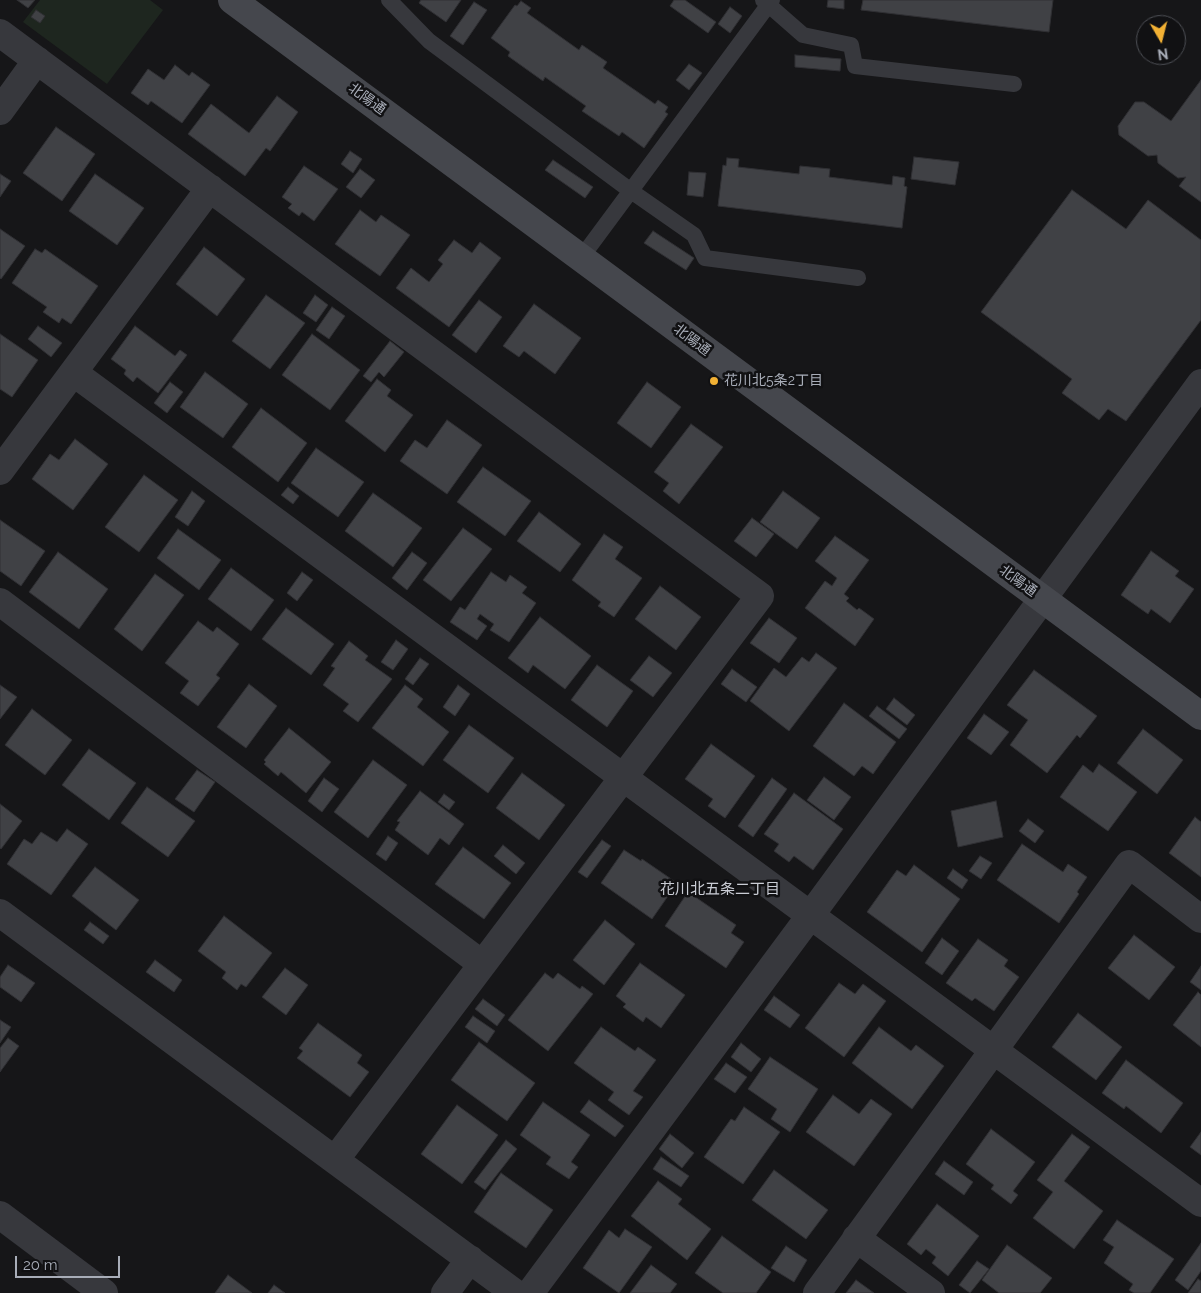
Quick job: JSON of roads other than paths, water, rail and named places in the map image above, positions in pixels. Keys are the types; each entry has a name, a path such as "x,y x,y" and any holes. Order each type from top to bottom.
{"street":[{"name":"北陽通","path":"232,0 1201,716"},
{"path":"0,32 760,596 335,1160"},
{"path":"0,111 38,60"},
{"path":"0,471 210,188"},
{"path":"74,373 992,1051 1201,1203"},
{"path":"530,1293 810,916 1201,383"},
{"path":"0,602 482,964"},
{"path":"818,1293 1128,864 1201,919"},
{"path":"0,913 515,1293"},
{"path":"0,1215 104,1293"},
{"path":"856,1238 931,1293"},
{"path":"445,1293 470,1260"}],"lane":[{"path":"389,0 429,41 631,191 694,235 705,258 858,278"},
{"path":"581,258 768,2 803,35 851,45 855,66 1014,84"}],"place":[{"name":"花川北5条2丁目","path":"714,381"}],"district":[{"name":"花川北五条二丁目","path":"720,889"}]}
